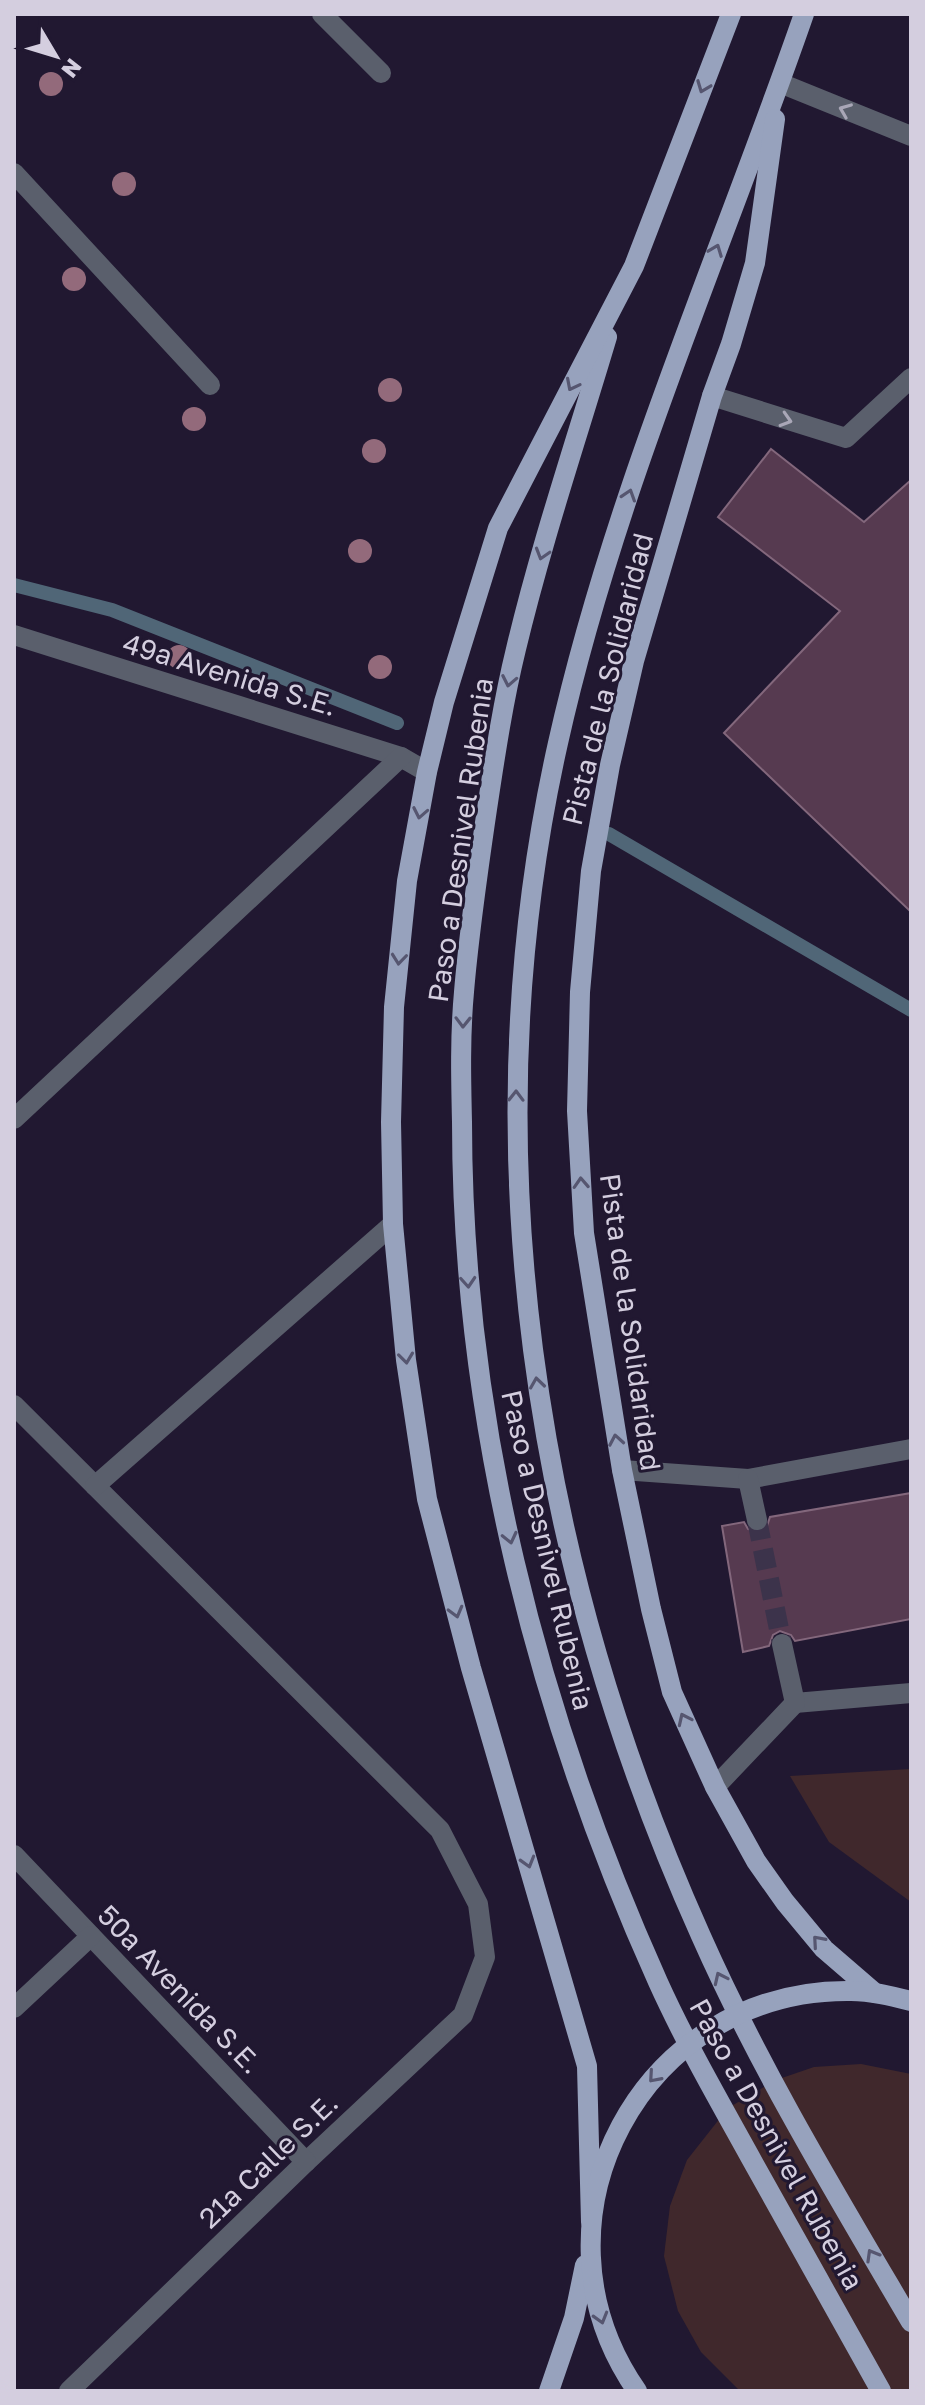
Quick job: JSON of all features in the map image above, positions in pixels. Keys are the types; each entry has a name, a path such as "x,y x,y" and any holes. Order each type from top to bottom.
{"main road":[{"path":"637,2391 603,2329 591,2272 587,2066 471,1668 427,1499 406,1360 393,1224 391,1122 394,1007 407,881 427,772 444,702 498,528 647,236 731,14"},
{"name":"Pista de la Solidaridad","path":"588,622 647,439 804,14"},
{"name":"Pista de la Solidaridad","path":"780,83 755,263 712,396 634,661 610,765 591,871 580,992 577,1111 584,1233 622,1470 672,1692 715,1787 756,1861 824,1949 875,1993"},
{"name":"Paso a Desnivel Rubenia","path":"621,291 527,605 496,751 475,888 463,997 462,1182 482,1395 497,1481 545,1678 577,1787 623,1902 660,1988 714,2092 881,2391"},
{"name":"Paso a Desnivel Rubenia","path":"588,622 557,744 532,878 518,1021 516,1112 525,1284 538,1392 564,1530 584,1610 630,1756 664,1850 695,1922 758,2051 911,2322"},
{"path":"549,2391 574,2318 600,2175 617,2130 643,2090 685,2047 735,2016 781,1999 828,1992 875,1993 910,2000"}],"street":[{"path":"322,14 381,73"},
{"path":"780,83 911,136"},
{"path":"17,182 210,385"},
{"path":"712,396 846,438 911,378"},
{"name":"49a Avenida S.E.","path":"17,641 401,757 427,772"},
{"path":"14,1119 401,757"},
{"path":"14,1405 95,1486 393,1224"},
{"path":"622,1470 748,1479 911,1449"},
{"path":"748,1479 757,1520"},
{"name":"21a Calle S.E.","path":"69,2391 463,2015 485,1957 478,1904 440,1830 95,1486"},
{"path":"782,1644 795,1703"},
{"path":"715,1787 795,1703 911,1693"},
{"name":"50a Avenida S.E.","path":"14,1855 306,2162"},
{"path":"14,2008 91,1936"}],"shaded area":[{"path":"911,1769 911,1902 829,1842 790,1776"},
{"path":"861,2064 911,2074 911,2391 740,2391 701,2352 678,2311 664,2256 670,2206 687,2160 728,2108 776,2080 814,2067"}],"building":[{"path":"771,449 864,522 911,480 911,912 724,733 840,611 718,517"},
{"path":"911,1493 911,1619 795,1641 791,1635 780,1631 773,1635 769,1646 743,1652 722,1526 744,1522 748,1529 759,1533 766,1529 770,1517"}],"waterway":[{"path":"14,585 112,610 397,723"},
{"path":"609,834 911,1010"}],"tunnel":[{"path":"757,1520 782,1644"}]}
